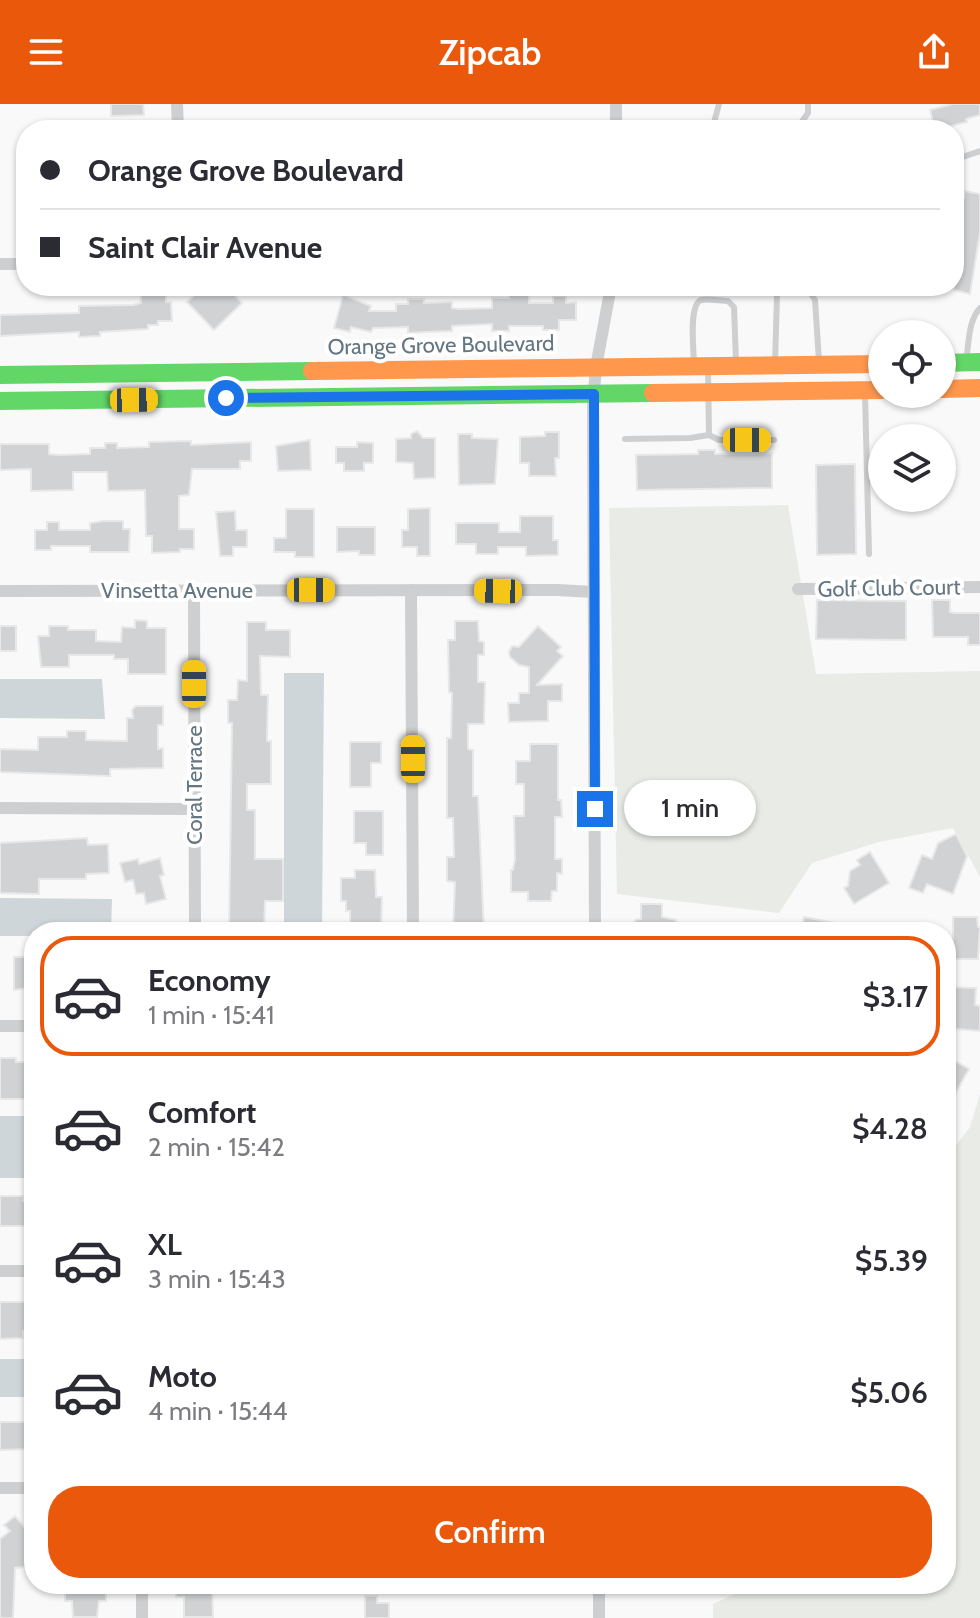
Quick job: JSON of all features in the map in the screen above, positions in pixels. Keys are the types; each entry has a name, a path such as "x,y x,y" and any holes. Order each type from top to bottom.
{"street":[{"path":"595,922 594,394 609,296"},
{"path":"973,362 973,388"},
{"name":"Orange Grove Boulevard","path":"6,375 868,364"},
{"path":"6,375 6,401 868,390"},
{"name":"Golf Club Court","path":"798,589 980,587"},
{"name":"Coral Terrace","path":"194,590 195,922"},
{"path":"411,590 413,922"},
{"name":"Vinsetta Avenue","path":"0,591 594,592"},
{"path":"0,808 194,809"},
{"path":"0,1026 24,1026"},
{"path":"0,1271 24,1271"},
{"path":"0,1488 24,1488"},
{"path":"142,1594 142,1618"},
{"path":"599,1594 599,1618"}],"lane":[{"path":"775,365 777,296"},
{"path":"812,296 820,364"},
{"path":"709,435 708,392 693,315 696,304 701,300 728,301 734,307 736,365"},
{"path":"973,362 971,324 980,308"},
{"path":"869,554 873,408"},
{"path":"625,439 709,435 719,440 774,440"}],"shaded area":[{"path":"788,505 816,674 980,671 980,877 953,828 879,842 812,863 779,913 617,894 609,508"},
{"path":"284,673 324,673 322,922 284,922"},
{"path":"0,679 102,679 105,719 0,718"},
{"path":"0,898 112,899 111,922 24,922 24,936 0,936"},
{"path":"980,1094 980,1618 713,1618 713,1604 735,1594 956,1594 956,1146 970,1127"},
{"path":"0,1116 24,1116 24,1178 0,1178"},
{"path":"0,1359 24,1359 24,1397 0,1397"}],"building":[{"path":"111,104 143,104 144,115 111,116"},
{"path":"953,104 980,104 980,115 966,119 964,123 964,120 932,120 930,110"},
{"path":"965,191 980,194 980,232 970,294 964,292"},
{"path":"141,296 166,296 166,302 171,302 172,321 158,321 158,325 148,325 148,329 100,332 100,336 79,337 79,332 0,336 0,315 79,313 79,306 141,303"},
{"path":"193,296 235,296 242,303 214,330 187,302"},
{"path":"343,296 371,306 369,311 396,311 396,304 408,304 408,299 424,299 424,303 452,302 452,308 459,309 492,308 492,298 529,296 529,303 553,303 553,296 566,296 566,303 576,302 576,320 559,320 559,330 543,330 543,326 509,326 509,331 492,331 492,324 452,326 452,331 408,333 408,327 373,328 371,332 351,327 350,332 334,328"},
{"path":"417,431 423,438 435,438 435,478 414,479 413,463 396,462 396,439 411,438 411,434"},
{"path":"545,432 559,432 556,476 529,476 529,463 520,463 520,437 545,436"},
{"path":"458,434 498,439 495,484 459,485"},
{"path":"310,440 311,470 278,471 276,446"},
{"path":"191,441 191,445 251,442 251,461 240,461 240,469 192,469 189,495 179,496 179,529 194,529 194,549 180,549 180,552 152,553 152,536 146,536 145,490 108,491 107,472 73,472 73,490 31,491 31,469 0,470 0,444 49,444 49,454 59,455 90,454 90,448 105,448 105,443 117,443 117,448 149,447 149,442"},
{"path":"357,442 373,443 373,463 364,463 364,471 344,471 344,463 336,463 336,447 357,447"},
{"path":"698,450 715,450 715,454 772,453 772,488 637,490 636,455 698,454"},
{"path":"855,464 856,554 817,555 816,465"},
{"path":"430,508 430,556 417,556 417,547 402,547 402,530 408,530 408,509"},
{"path":"286,509 314,509 314,557 295,557 295,552 274,552 274,538 286,538"},
{"path":"235,511 236,530 247,530 247,547 233,547 233,556 220,556 216,512"},
{"path":"520,516 553,516 553,540 558,540 558,555 526,556 526,547 498,547 498,554 476,554 476,544 456,544 456,523 499,523 499,532 520,532"},
{"path":"123,521 123,529 130,529 129,552 90,552 90,546 51,546 51,550 35,550 35,530 47,530 47,522 59,522 59,530 90,530 90,523"},
{"path":"337,527 375,527 375,555 359,555 359,551 337,552"},
{"path":"817,600 906,601 906,640 816,639"},
{"path":"932,600 950,600 950,612 980,613 980,645 968,645 968,637 933,637"},
{"path":"135,620 147,621 147,628 166,628 166,674 128,674 128,659 114,659 114,655 69,655 69,667 41,667 38,636 49,636 49,626 96,630 96,641 121,642 122,627 135,628"},
{"path":"455,621 478,621 479,641 484,642 484,655 478,655 478,682 485,682 484,724 468,724 468,749 473,750 473,796 478,796 484,922 453,922 455,882 447,881 447,857 454,857 453,818 447,818 447,738 451,738 452,693 449,692 448,640 455,640"},
{"path":"247,622 266,622 266,630 290,630 290,657 260,656 261,695 268,695 267,741 271,741 271,784 247,784 247,810 255,810 255,859 283,859 283,901 265,901 264,922 229,922 232,723 228,723 228,700 237,700 238,680 247,681"},
{"path":"0,626 16,626 16,651 0,651"},
{"path":"538,626 561,647 557,651 563,656 537,685 562,684 562,701 548,701 548,721 509,722 508,703 519,703 519,693 529,693 529,667 519,665 509,652 512,646 519,647"},
{"path":"136,706 163,706 163,725 158,725 158,749 163,748 163,768 110,769 110,776 0,772 0,749 38,750 38,737 67,737 67,731 86,731 86,740 127,741 127,718 133,718 132,710"},
{"path":"350,742 381,742 381,763 371,763 371,787 350,787"},
{"path":"530,744 558,744 558,800 561,800 562,817 555,817 555,859 562,859 562,874 557,873 557,891 552,891 551,901 528,901 528,892 511,892 511,870 515,859 514,816 524,816 524,784 516,784 516,761 530,761"},
{"path":"354,811 383,811 383,855 366,855 366,843 354,843"},
{"path":"956,834 967,856 953,894 927,884 923,893 909,888 922,855 932,859 938,843"},
{"path":"87,838 88,845 108,844 109,873 86,874 86,879 39,879 39,894 0,893 0,843"},
{"path":"870,852 889,883 854,904 844,888 848,886 850,871 860,865 857,860"},
{"path":"160,858 164,875 160,876 166,899 146,904 144,893 136,894 133,880 125,882 120,863 138,859 139,864"},
{"path":"355,870 375,870 376,897 382,897 381,922 350,922 346,901 341,901 341,878 355,878"},
{"path":"641,904 662,904 662,917 676,922 635,922 641,919"},
{"path":"804,917 830,922 803,922"},
{"path":"953,917 977,917 980,927 978,959 956,959 956,922 953,922"},
{"path":"14,957 24,957 24,988 14,990"},
{"path":"956,987 976,988 975,1005 980,1006 980,1031 956,1029"},
{"path":"0,1058 16,1058 16,1062 24,1062 24,1099 0,1099"},
{"path":"956,1062 969,1069 956,1092"},
{"path":"0,1196 23,1196 24,1226 0,1226"},
{"path":"0,1302 24,1302 23,1338 0,1339"},
{"path":"0,1422 24,1422 24,1449 0,1450"},
{"path":"15,1516 24,1527 24,1567 15,1568 13,1618 0,1618 0,1539 10,1531 4,1525"},
{"path":"65,1594 106,1594 106,1601 99,1601 97,1617 73,1617 72,1601 65,1601"},
{"path":"176,1594 212,1594 213,1617 184,1617 184,1597 176,1597"},
{"path":"365,1596 377,1596 377,1603 389,1603 389,1618 365,1618"}],"traffic: fast":[{"path":"956,363 980,362"},
{"path":"0,375 312,371"},
{"path":"0,401 653,393"}],"traffic: slow":[{"path":"312,371 868,364"},
{"path":"956,389 980,388"},
{"path":"653,393 868,390"}],"route":[{"path":"226,398 594,394 595,809"}]}
